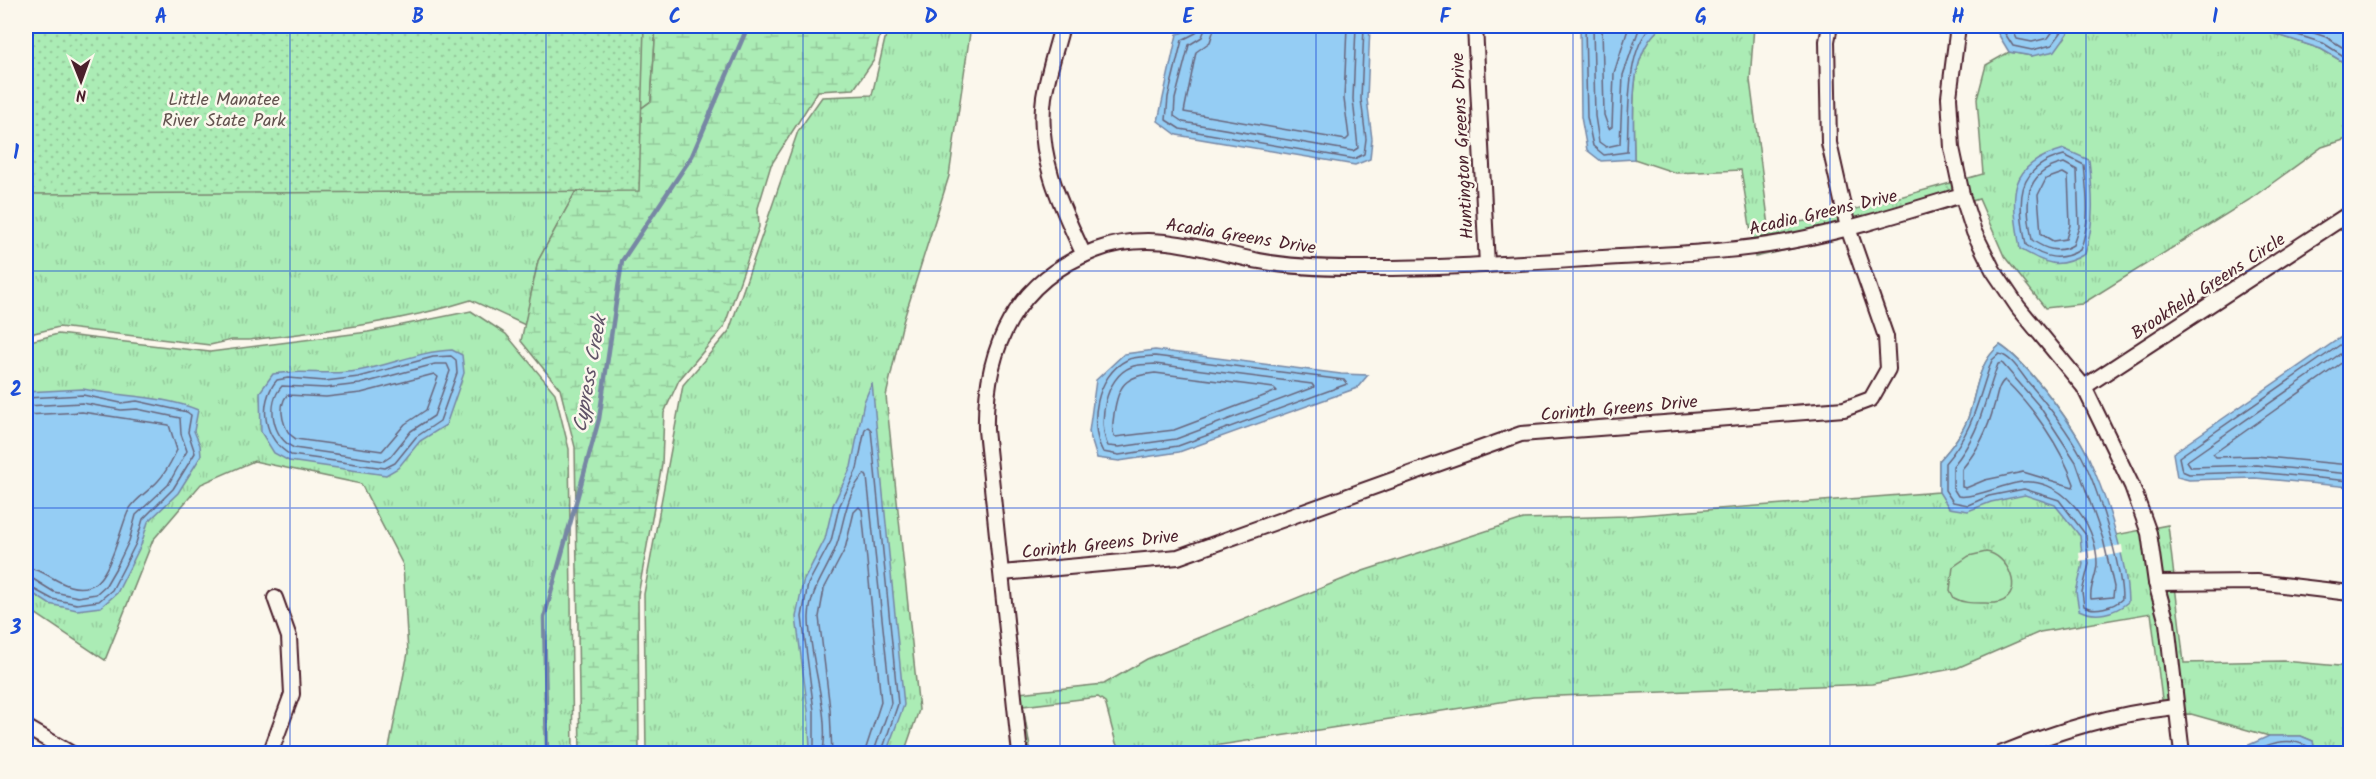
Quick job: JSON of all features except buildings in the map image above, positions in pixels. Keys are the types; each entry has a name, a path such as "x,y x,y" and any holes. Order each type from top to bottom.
{"street":[{"path":"1062,26 1045,96 1043,145 1053,185 1084,255"},
{"name":"Huntington Greens Drive","path":"1475,26 1487,265"},
{"name":"Corinth Greens Drive","path":"1002,573 1178,557 1521,434 1844,409 1871,399 1888,369 1886,337 1848,228 1829,144 1827,41 1830,26"},
{"path":"1958,26 1949,97 1952,148 1962,195 1974,232 1993,270 2018,307 2084,387 2132,486 2149,533 2157,583 2167,623 2182,753"},
{"name":"Acadia Greens Drive","path":"1020,753 986,430 987,386 990,369 1001,338 1022,302 1051,275 1084,255 1110,245 1154,240 1301,266 1396,268 1743,250 1848,228 1962,195"},
{"name":"Brookfield Greens Circle","path":"2084,387 2350,213"},
{"path":"2157,583 2257,582 2350,593"},
{"path":"270,753 292,694 289,637 275,598"},
{"path":"2000,753 2066,728 2139,711 2175,707"},
{"path":"26,728 72,753"}],"green space":[{"name":"Little Manatee River State Park","path":"26,26 644,26 639,191 26,194"},
{"path":"65,26 656,26 651,101 592,145 577,189 538,261 525,325 471,300 416,315 361,325 249,340 232,340 210,345 59,327 26,335 26,151"},
{"path":"656,26 882,26 874,60 854,89 818,91 771,165 758,208 759,227 724,327 679,380 664,413 662,464 638,595 639,753 580,753 575,447 560,389 521,341 538,261 577,189 592,145 651,101"},
{"path":"888,26 971,26 949,176 903,322 886,396 919,710 904,753 646,754 644,594 683,385 729,331 798,131 822,97 872,95"},
{"path":"1663,26 1754,26 1750,80 1769,226 1820,219 1983,174 1977,99 1986,65 2009,52 2032,56 2064,39 2073,26 2258,26 2263,30 2321,49 2350,66 2350,138 2322,147 2249,200 2082,304 2045,308 2004,256 1979,199 1838,239 1755,257 1741,170 1676,173 1634,159 1633,106 1638,69 1651,37"},
{"path":"471,311 506,334 555,393 569,449 573,753 388,753 408,653 403,565 361,484 254,461 201,484 153,540 105,660 26,607 26,342 58,334 210,352 368,332"},
{"path":"2000,345 2037,380 2073,429 2092,466 2116,535 2168,525 2184,663 2283,661 2350,667 2350,753 2315,753 2313,741 2301,736 2269,736 2191,714 2164,715 2151,613 2040,632 1957,668 1872,684 1533,697 1168,753 1126,753 1116,743 1105,702 1098,697 1023,706 1031,753 1014,753 1009,694 1104,684 1147,659 1363,571 1523,519 1626,516 1939,492 1939,461 1963,430 1982,369 1992,352"},
{"path":"1986,552 2001,559 2011,574 2012,591 2008,597 2000,602 1990,603 1967,602 1954,598 1950,590 1953,567 1969,556"}],"water":[{"path":"1205,26 1370,26 1367,99 1372,139 1370,159 1355,165 1177,135 1158,121 1177,34"},
{"path":"1580,26 1663,26 1651,37 1638,69 1633,106 1634,159 1601,161 1587,150 1581,117"},
{"path":"1998,26 2073,26 2055,51 2032,56 2009,52 1997,32"},
{"path":"2258,26 2350,26 2350,66 2321,49 2263,30"},
{"path":"2064,149 2089,160 2092,219 2085,254 2067,262 2052,263 2020,249 2015,199 2022,174 2031,164"},
{"path":"2350,331 2350,487 2255,478 2189,480 2177,477 2173,453"},
{"path":"2000,345 2024,366 2049,396 2088,456 2102,490 2120,547 2127,585 2128,602 2111,612 2091,614 2079,610 2076,592 2083,564 2080,536 2055,505 2025,495 1991,502 1968,511 1949,508 1939,492 1939,461 1963,430 1982,369 1992,352"},
{"path":"452,350 462,355 464,373 446,425 420,441 398,468 386,475 289,461 274,453 261,432 260,392 273,374 357,371 428,353"},
{"path":"1155,350 1341,374 1368,375 1357,388 1179,452 1119,461 1097,458 1089,432 1096,380 1124,354"},
{"path":"872,383 904,705 886,753 807,753 810,747 808,711 796,617 803,582 825,539 833,505 851,467 864,402"},
{"path":"83,389 155,399 198,410 194,431 200,445 201,456 178,493 148,522 141,545 117,593 101,607 77,610 49,604 26,589 26,392"},
{"path":"2269,736 2301,736 2313,741 2315,753 2231,753"}],"pier":[{"path":"2122,545 2123,553 2080,561 2079,553"}],"waterway":[{"name":"Cypress Creek","path":"547,754 544,618 599,419 622,261 692,156 748,26"}]}
